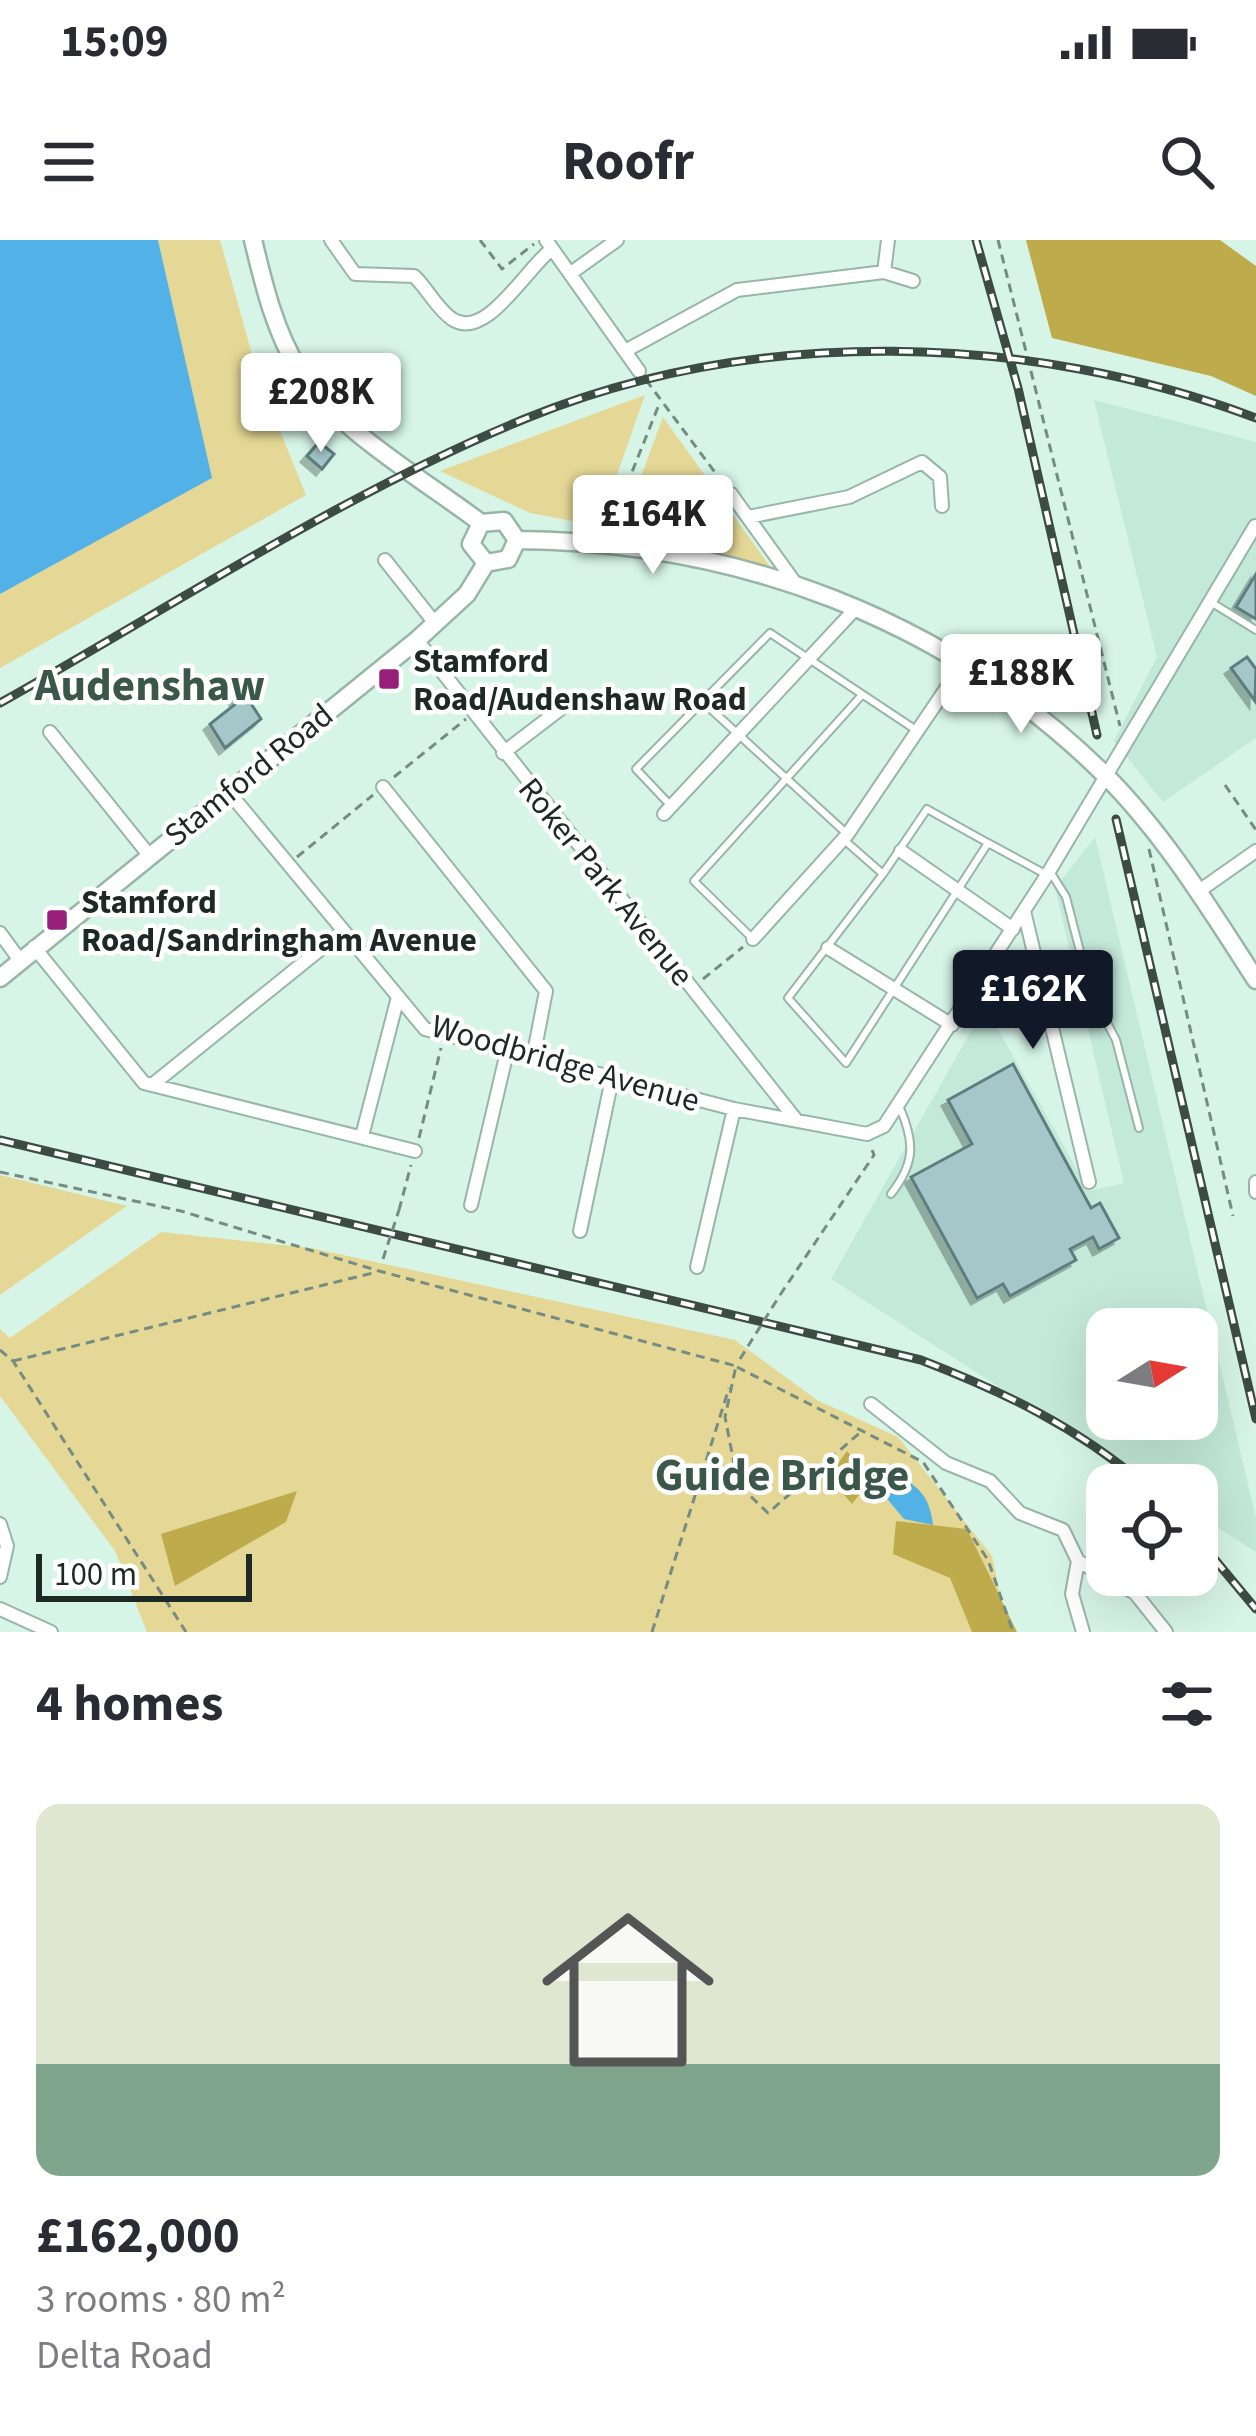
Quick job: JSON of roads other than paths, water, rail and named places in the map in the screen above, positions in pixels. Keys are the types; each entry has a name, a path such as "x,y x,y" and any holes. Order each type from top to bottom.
{"main road":[{"path":"253,240 270,311 302,375 331,405 481,523 503,521 517,540"},
{"path":"481,523 471,544 486,563 508,559 517,540"},
{"path":"517,540 604,541 793,580 857,606 962,665 1029,709 1104,774 1250,956 1256,980"},
{"name":"Stamford Road","path":"0,978 416,640 467,594 486,563"}],"street":[{"path":"331,240 355,274 414,276 450,318 472,323 492,316 546,243 639,371"},
{"path":"572,273 617,240"},
{"path":"884,272 888,240"},
{"path":"626,351 737,290 884,272 913,281"},
{"path":"331,405 372,373"},
{"path":"748,517 848,497 922,462 940,477 942,506"},
{"path":"731,494 793,580"},
{"path":"899,1104 1048,873 1256,526"},
{"path":"385,560 434,622"},
{"path":"667,810 857,606"},
{"name":"Roker Park Avenue","path":"416,640 797,1121"},
{"path":"753,939 845,837 962,665"},
{"path":"503,754 567,704 587,704"},
{"path":"50,731 149,855"},
{"path":"382,787 546,991 533,1058"},
{"name":"Woodbridge Avenue","path":"226,790 425,1029 734,1109 867,1134 884,1126 899,1104"},
{"path":"901,851 1013,929"},
{"path":"1199,891 1256,851"},
{"path":"1024,910 1088,1182"},
{"path":"152,1085 344,931"},
{"path":"0,933 19,959"},
{"path":"34,946 144,1083 415,1151"},
{"path":"829,948 952,1025"},
{"path":"362,1136 398,998"},
{"path":"471,1205 507,1052"},
{"path":"580,1231 612,1079"},
{"path":"698,1267 734,1109"},
{"path":"871,1404 946,1463 990,1481 1020,1513 1063,1530 1078,1561 1136,1592 1166,1632"},
{"path":"0,1524 7,1546 0,1577"},
{"path":"1078,1561 1072,1594 1082,1632"},
{"path":"0,1609 51,1632"}],"lane":[{"path":"1209,601 1256,630"},
{"path":"667,810 636,769 770,633 917,731"},
{"path":"753,939 694,881 861,696"},
{"path":"703,702 883,874"},
{"path":"988,843 846,1063 788,998 901,851 927,809 1048,873 1066,897 1087,982 1116,1040 1138,1128"},
{"path":"891,1194 908,1172 914,1140 899,1104"}],"water":[{"path":"0,240 158,240 212,478 0,594"},
{"path":"897,1475 923,1495 933,1525 904,1519 884,1495"}],"railway":[{"path":"976,240 1018,388 1097,735"},
{"path":"0,703 326,515 460,447 614,388 705,367 797,355 891,351 985,356 1078,369 1169,390 1256,418"},
{"path":"1116,819 1256,1419"},
{"path":"0,1140 921,1360 1039,1413 1119,1464"},
{"path":"1218,1563 1256,1609"}],"place":[{"name":"Stamford Road/Audenshaw Road","path":"389,679"},
{"name":"Stamford Road/Sandringham Avenue","path":"57,920"}],"district":[{"name":"Audenshaw","path":"150,684"},
{"name":"Guide Bridge","path":"782,1474"}]}
